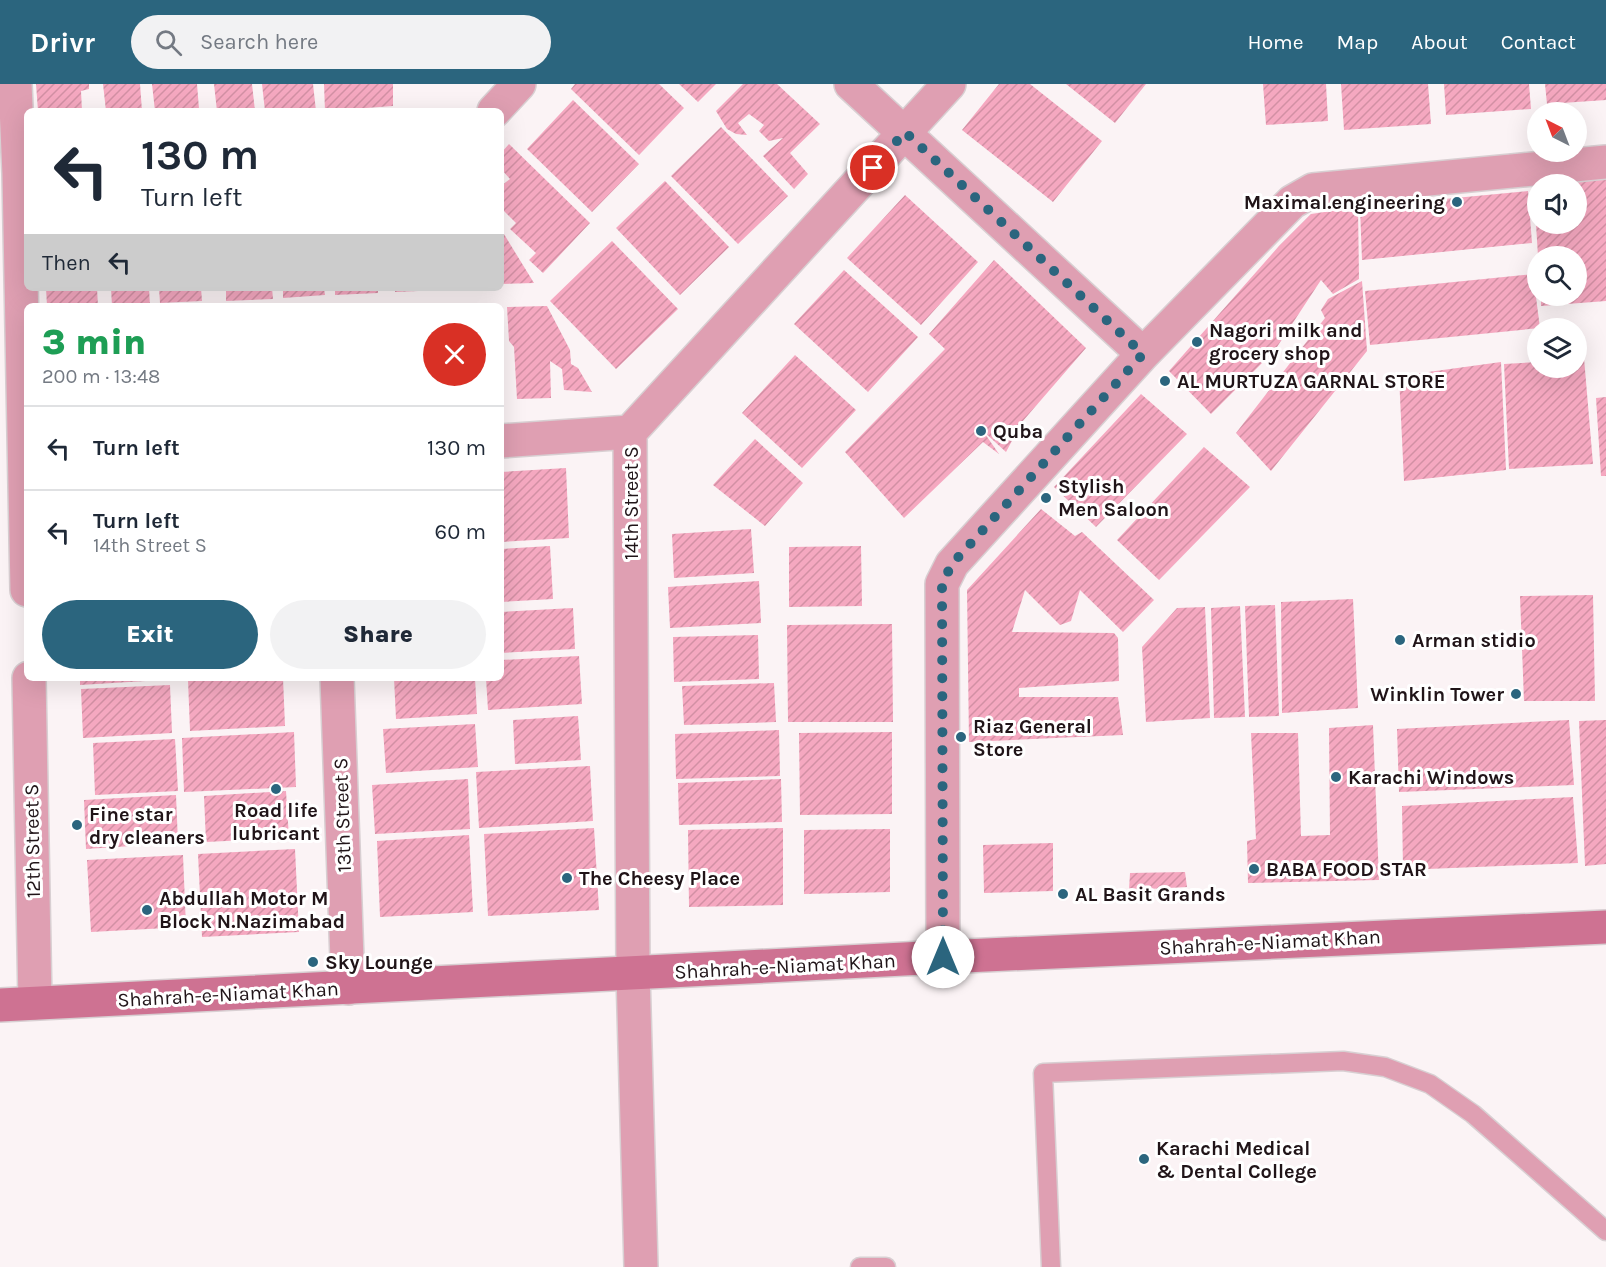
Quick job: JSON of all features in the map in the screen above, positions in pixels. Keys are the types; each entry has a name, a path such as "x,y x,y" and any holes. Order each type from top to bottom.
{"main road":[{"name":"Shahrah-e-Niamat Khan","path":"0,1005 943,957 1606,927"}],"street":[{"path":"15,84 23,174 24,274"},
{"path":"497,108 519,84"},
{"path":"851,84 1143,354"},
{"name":"14th Street S","path":"641,1267 633,973 630,432 949,84"},
{"path":"943,957 942,584 952,564 1143,354 1292,202 1313,190 1606,162"},
{"path":"504,441 630,432"},
{"name":"12th Street S","path":"29,681 35,1003"},
{"name":"13th Street S","path":"337,681 348,988"}],"lane":[{"path":"1051,1267 1043,1073 1343,1061 1385,1067 1431,1084 1473,1114 1606,1232"},
{"path":"860,1267 886,1267"}],"building":[{"path":"36,84 89,84 89,89 81,91 82,108 38,108"},
{"path":"103,84 140,84 142,108 106,108"},
{"path":"152,84 197,84 199,108 155,108"},
{"path":"214,84 252,84 255,108 217,108"},
{"path":"262,84 313,84 316,108 265,108"},
{"path":"324,84 393,84 393,106 325,108"},
{"path":"575,84 659,84 684,108 639,155 571,89"},
{"path":"679,84 716,84 698,102"},
{"path":"743,84 777,84 820,124 790,153 808,174 794,189 763,156 783,138 769,141 759,131 764,125 749,114 738,123 747,135 736,134 727,129 716,111"},
{"path":"999,84 1030,84 1102,141 1053,202 962,130"},
{"path":"1066,84 1146,84 1115,123"},
{"path":"1263,84 1326,84 1328,121 1266,125"},
{"path":"1341,84 1428,84 1431,124 1344,130"},
{"path":"1444,84 1529,84 1530,102 1527,102 1527,109 1446,115"},
{"path":"1545,84 1606,84 1606,100 1547,102"},
{"path":"573,100 639,164 592,212 527,149"},
{"path":"721,127 788,196 738,244 671,176"},
{"path":"509,144 590,223 543,273 529,260 536,253 510,229 516,223 504,211 504,184 510,179 504,172 504,150"},
{"path":"1606,169 1606,301 1587,302 1587,246 1537,246 1537,234 1587,234 1587,174 1565,174"},
{"path":"665,181 729,247 680,295 616,228"},
{"path":"1527,191 1527,234 1531,234 1532,243 1362,260 1360,207"},
{"path":"905,195 978,262 921,325 847,258"},
{"path":"1358,207 1359,279 1333,294 1321,280 1275,350 1211,414 1169,371 1279,246 1311,214"},
{"path":"504,234 510,244 534,283 504,284"},
{"path":"612,241 678,309 616,369 550,301"},
{"path":"994,260 1086,348 1022,422 1006,452 983,431 999,454 983,442 904,518 845,452 945,349 929,334"},
{"path":"844,270 918,337 868,392 794,324"},
{"path":"1527,275 1527,306 1537,306 1539,318 1527,318 1527,329 1370,345 1365,291"},
{"path":"1362,281 1367,351 1271,471 1236,433 1325,318 1321,310 1328,299"},
{"path":"46,291 97,291 98,303 47,303"},
{"path":"111,291 149,291 150,303 112,303"},
{"path":"159,291 201,291 202,301 160,303"},
{"path":"226,291 272,291 273,299 226,301"},
{"path":"283,291 324,291 325,295 283,298"},
{"path":"335,291 378,291 378,293 335,295"},
{"path":"547,306 570,350 571,364 578,368 592,392 564,390 562,369 550,361 551,398 517,399 514,347 509,341 507,307"},
{"path":"795,355 856,410 802,468 742,413"},
{"path":"1501,362 1506,470 1404,481 1399,376"},
{"path":"1527,363 1527,378 1586,378 1593,464 1509,469 1504,364"},
{"path":"1141,394 1187,434 1096,527 1054,487"},
{"path":"1606,397 1606,476 1601,476 1596,398"},
{"path":"755,439 803,483 765,526 713,485"},
{"path":"1204,447 1250,487 1159,580 1117,540"},
{"path":"566,468 569,538 504,542 504,472"},
{"path":"1041,509 1075,536 1082,532 1154,600 1123,632 1080,590 1071,621 1060,625 1025,590 1012,632 1114,633 1118,638 1119,681 1019,688 1019,697 1118,697 1123,735 969,742 967,590"},
{"path":"751,529 754,573 674,578 672,534"},
{"path":"550,546 553,599 504,602 504,549"},
{"path":"861,546 862,606 789,607 789,547"},
{"path":"759,581 761,623 670,628 668,587"},
{"path":"1593,595 1595,701 1524,701 1520,596"},
{"path":"1353,599 1358,708 1282,713 1281,602"},
{"path":"1275,605 1279,716 1249,717 1245,606"},
{"path":"1240,606 1245,717 1214,718 1211,608"},
{"path":"1205,607 1210,718 1146,722 1142,647 1177,608"},
{"path":"573,608 575,649 504,653 504,612"},
{"path":"892,624 893,722 788,722 787,625"},
{"path":"758,635 759,679 674,682 673,637"},
{"path":"579,656 582,704 488,710 486,681 504,681 504,660"},
{"path":"80,681 146,681 80,685"},
{"path":"188,681 283,681 285,726 190,731"},
{"path":"394,681 475,681 477,714 396,719"},
{"path":"774,683 776,722 684,725 682,686"},
{"path":"170,685 172,733 83,738 81,689"},
{"path":"578,716 581,760 515,764 513,720"},
{"path":"1569,720 1574,785 1399,792 1397,729"},
{"path":"1606,720 1606,864 1585,866 1579,721"},
{"path":"475,724 478,767 386,773 383,729"},
{"path":"1373,725 1379,880 1248,883 1247,841 1256,839 1251,733 1298,733 1301,836 1330,835 1329,728"},
{"path":"779,730 780,776 676,779 675,734"},
{"path":"294,732 296,787 184,792 182,738"},
{"path":"892,732 892,814 800,815 799,733"},
{"path":"175,739 178,791 95,795 93,743"},
{"path":"590,766 593,821 479,828 476,772"},
{"path":"468,779 470,829 375,834 372,785"},
{"path":"781,779 782,822 679,825 678,783"},
{"path":"286,791 289,838 206,842 204,796"},
{"path":"176,795 178,843 86,849 84,800"},
{"path":"1573,797 1578,863 1403,870 1402,806"},
{"path":"594,828 599,910 488,916 484,834"},
{"path":"783,828 783,905 689,907 688,830"},
{"path":"890,829 890,892 804,894 804,830"},
{"path":"469,835 473,912 380,917 377,841"},
{"path":"1053,843 1053,891 984,893 983,845"},
{"path":"295,849 299,932 202,937 198,854"},
{"path":"183,855 186,927 91,932 87,860"},
{"path":"1185,872 1187,887 1129,890 1130,873"}],"place":[{"name":"Maximal.engineering","path":"1457,202"},
{"name":"Nagori milk and grocery shop","path":"1197,342"},
{"name":"AL MURTUZA GARNAL STORE","path":"1165,381"},
{"name":"Quba","path":"981,431"},
{"name":"Stylish Men Saloon","path":"1046,498"},
{"name":"Arman stidio","path":"1400,640"},
{"name":"Winklin Tower","path":"1516,694"},
{"name":"Riaz General Store","path":"961,737"},
{"name":"Karachi Windows","path":"1336,777"},
{"name":"Road life lubricant","path":"276,789"},
{"name":"Fine star dry cleaners","path":"77,825"},
{"name":"BABA FOOD STAR","path":"1254,869"},
{"name":"The Cheesy Place","path":"567,878"},
{"name":"AL Basit Grands","path":"1063,894"},
{"name":"Abdullah Motor M Block N.Nazimabad","path":"147,910"},
{"name":"Sky Lounge","path":"313,962"},
{"name":"Karachi Medical & Dental College","path":"1144,1159"}],"route":[{"path":"873,168 905,132 1143,354 952,564 942,584 943,957"}]}
